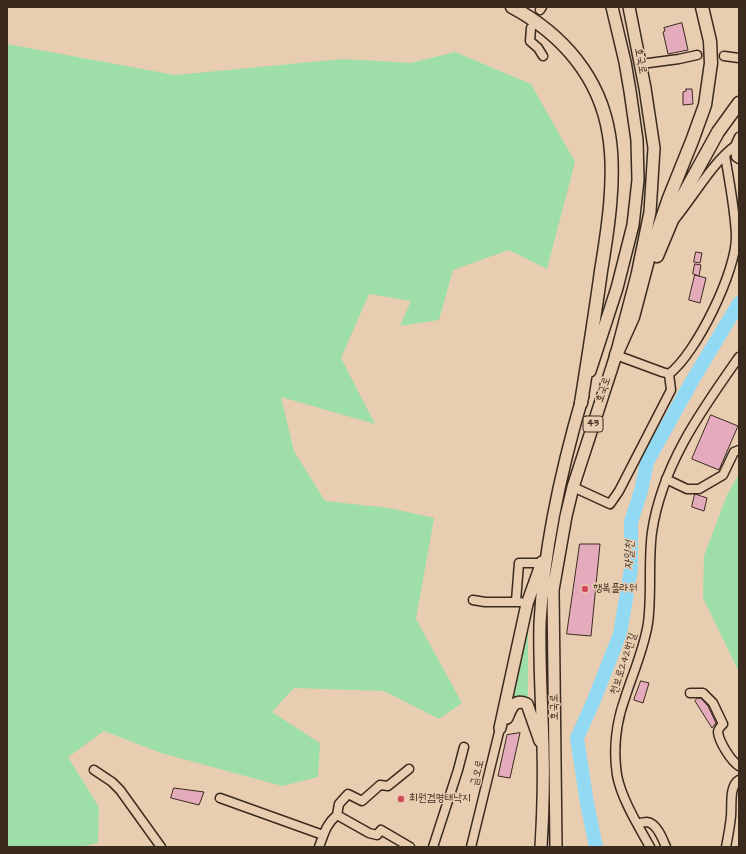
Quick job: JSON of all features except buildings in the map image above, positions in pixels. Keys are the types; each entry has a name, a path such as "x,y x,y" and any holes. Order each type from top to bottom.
{"highway":[{"path":"512,7 525,14 556,37 573,57 590,81 600,102 609,135 612,181 606,240 581,403"},
{"path":"633,317 649,256 705,105 712,63 710,41 703,12"},
{"path":"616,356 680,201 718,132 739,103"}],"main road":[{"name":"호국로","path":"541,847 543,750 540,624 551,523 570,441 617,288 632,232 638,180 637,140 630,91 612,7"},
{"name":"호국로","path":"556,847 553,590 566,516 573,487 616,356 637,275 650,212 654,148 641,64 629,7"},
{"path":"500,728 522,602 542,563 551,523"},
{"path":"500,728 505,722 512,706 519,702 528,705 543,750"}],"street":[{"path":"531,28 530,41 538,48 543,56"},
{"path":"641,64 697,56"},
{"path":"724,56 739,58"},
{"path":"670,226 725,155 735,146 739,137"},
{"path":"735,146 736,157 739,159"},
{"path":"669,374 677,368 705,326 733,259 736,238 734,210 725,155"},
{"path":"616,356 669,374"},
{"name":"천보로242번길","path":"650,847 623,793 617,776 615,738 618,719 641,654 648,623 650,548 657,508 666,479 685,438 703,408 739,357"},
{"path":"573,487 610,504 619,491 670,390 669,374"},
{"path":"666,479 687,489 699,489 723,475 734,452 739,450"},
{"path":"473,600 485,602 522,602 519,563 542,563"},
{"path":"690,693 703,693 713,703 723,724 718,733 734,763 739,766"},
{"name":"금오로","path":"471,847 500,728"},
{"path":"433,847 464,747"},
{"path":"320,847 326,827 337,815 339,804 348,794 362,801 380,785 388,786 409,769"},
{"path":"94,770 112,782 120,790 161,847"},
{"path":"726,847 731,815 731,798 735,784 739,780"},
{"path":"220,798 323,835"},
{"path":"337,815 369,833 377,835 381,830 410,847"},
{"path":"638,824 647,822 652,824 666,847"}],"green space":[{"path":"7,44 175,75 343,59 411,63 455,52 531,84 575,162 547,269 509,250 453,270 439,320 400,326 411,301 369,294 341,358 375,424 281,397 294,451 325,501 389,508 434,518 416,619 462,703 439,719 384,691 294,688 272,712 320,743 318,777 282,786 161,753 104,731 68,757 99,807 98,843 82,847 7,847"},
{"path":"739,474 739,672 703,598 704,556 727,495"},
{"path":"528,627 528,700 510,701 510,699"}],"waterway":[{"name":"자일천","path":"596,847 587,803 577,738 620,634 631,569 631,522 641,491 647,462 692,381 739,303"}],"tunnel":[{"path":"697,55 724,56"}],"place":[{"name":"행복플라워","path":"585,589"},
{"name":"최원겸명태낙지","path":"401,799"}]}
